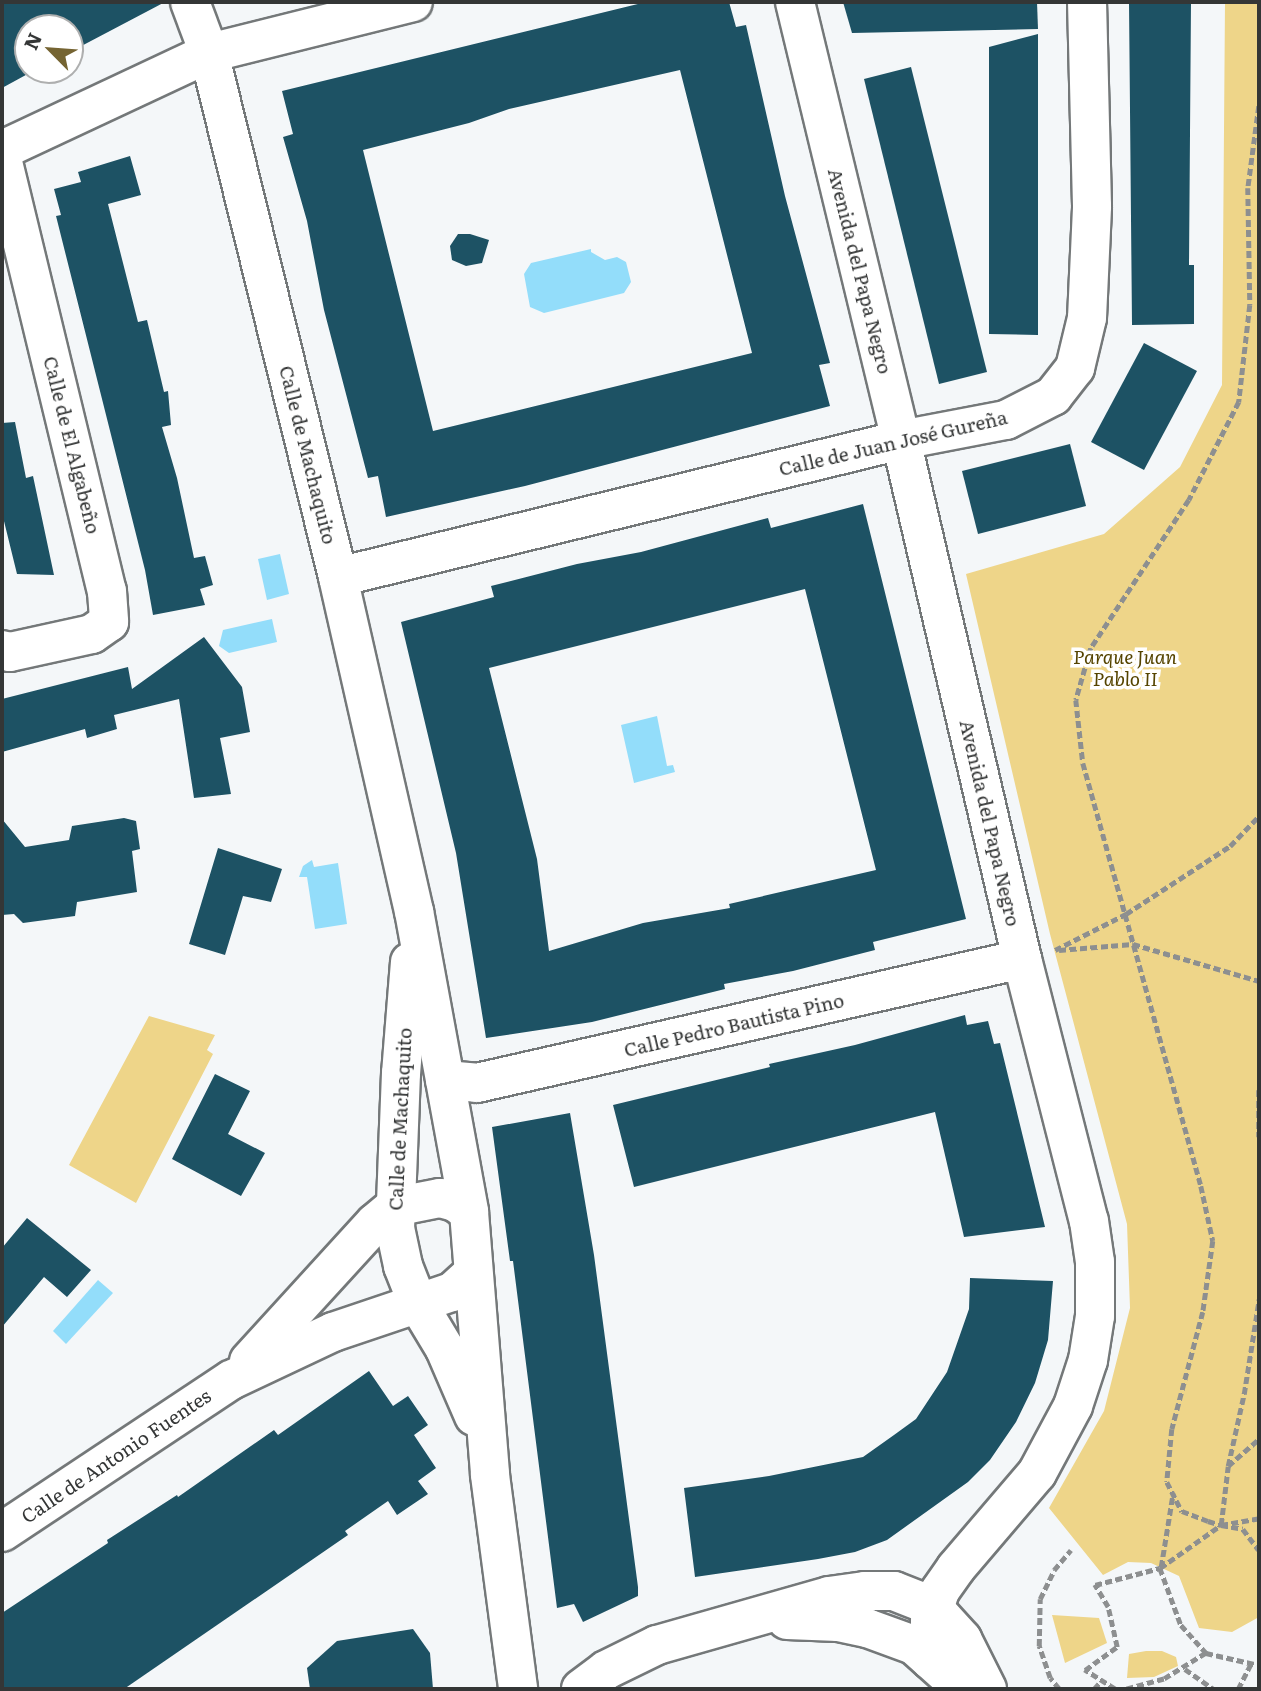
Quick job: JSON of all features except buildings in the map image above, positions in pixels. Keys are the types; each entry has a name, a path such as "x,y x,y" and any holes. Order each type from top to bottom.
{"street":[{"name":"Calle de Machaquito","path":"190,2 209,53 338,577 414,911 469,1212 490,1475 518,1689"},
{"path":"2,149 209,53 413,2"},
{"name":"Avenida del Papa Negro","path":"794,2 901,440 1022,959 1089,1221 1095,1262 1095,1316 1088,1360 1073,1406 1037,1473 956,1568 932,1606 929,1634 931,1660"},
{"name":"Calle de Juan José Gureña","path":"338,577 901,440 1006,420 1053,396 1074,368 1087,318 1092,206 1087,2"},
{"name":"Calle de El Algabeño","path":"2,158 107,591 109,622 92,634 10,652 2,650"},
{"name":"Calle de Machaquito","path":"414,911 394,1207 403,1266 418,1304 444,1349 471,1407 490,1475"},
{"name":"Calle Pedro Bautista Pino","path":"445,1080 477,1083 1022,959"},
{"path":"394,1207 440,1198 455,1202 469,1212"},
{"name":"Calle de Antonio Fuentes","path":"231,1380 286,1324 375,1223 394,1207"},
{"name":"Calle de Antonio Fuentes","path":"2,1532 231,1380 333,1332 452,1292 472,1274"},
{"path":"581,1689 606,1670 657,1645 829,1596 864,1591 894,1591 932,1606 962,1639 987,1689"},
{"path":"725,1625 790,1619 838,1622 867,1628 914,1645 963,1689"}],"path":[{"path":"1259,106 1248,188 1250,306 1238,402 1189,500 1091,648 1076,699 1083,763 1201,1186 1213,1241 1203,1312 1172,1429 1167,1482 1182,1511 1221,1525 1243,1529 1259,1550"},
{"path":"1259,816 1230,846 1126,914 1054,950 1133,944 1259,981"},
{"path":"1259,1090 1259,1138"},
{"path":"1221,1525 1228,1466 1244,1394 1259,1299"},
{"path":"1228,1466 1259,1439"},
{"path":"1173,1492 1160,1568 1181,1625 1206,1653 1259,1665"},
{"path":"1115,1689 1100,1682 1085,1670 1117,1647 1108,1607 1095,1585 1160,1568 1221,1525 1259,1518"},
{"path":"1059,1689 1050,1678 1039,1646 1040,1599 1054,1570 1071,1550"},
{"path":"1126,1689 1150,1685 1185,1669 1206,1653"},
{"path":"1238,1689 1251,1663"},
{"path":"1185,1669 1214,1689"},
{"path":"1094,1689 1100,1682"}],"green space":[{"name":"Parque Juan Pablo II","path":"1225,2 1259,2 1259,1617 1232,1632 1199,1628 1179,1576 1151,1563 1128,1562 1103,1575 1049,1508 1104,1411 1130,1308 1127,1224 1050,934 966,574 1104,534 1180,467 1222,385"},
{"path":"149,1016 215,1035 207,1050 213,1054 136,1203 69,1165"},
{"path":"1052,1615 1099,1618 1107,1643 1065,1663"},
{"path":"1162,1651 1176,1657 1178,1666 1154,1677 1127,1678 1129,1654"}],"water":[{"path":"591,249 591,252 605,260 617,257 626,262 631,282 624,293 544,313 530,307 524,274 531,263"},
{"path":"280,554 289,594 267,600 258,559"},
{"path":"272,619 277,642 229,653 219,646 223,630"},
{"path":"657,716 667,766 673,765 675,772 634,783 621,725"},
{"path":"312,860 314,867 338,863 347,924 315,929 307,877 299,877 303,866"},
{"path":"98,1280 113,1293 66,1344 53,1331"}]}
